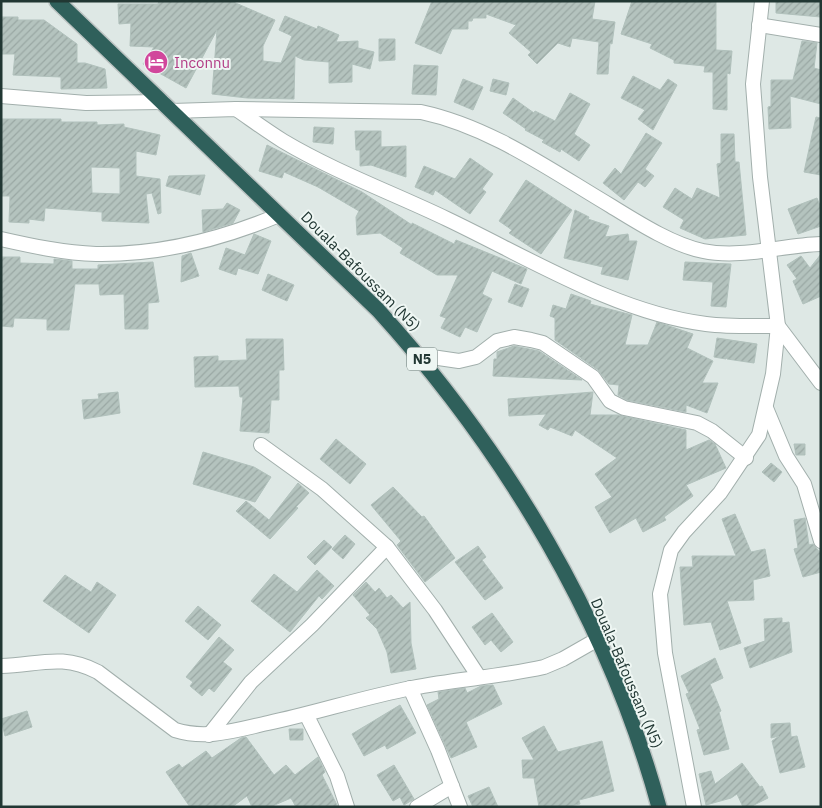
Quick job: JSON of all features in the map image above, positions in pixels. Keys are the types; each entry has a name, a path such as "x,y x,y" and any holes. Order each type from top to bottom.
{"highway":[{"name":"Douala-Bafoussam (N5)","path":"57,1 378,310 418,354 505,472 563,570 598,639 626,707 659,807"}],"street":[{"path":"694,807 665,653 660,594 671,550 746,458 759,435 766,408 778,326 760,177 753,84 762,1"},
{"path":"759,25 821,35"},
{"path":"1,96 167,107 421,112 442,116 480,130 637,222 673,240 703,251 735,253 821,244"},
{"path":"236,109 284,141 324,162 486,237 555,273 601,292 641,307 705,324 778,326"},
{"path":"1,239 45,248 96,254 145,250 219,238 279,215"},
{"path":"778,326 821,383"},
{"path":"418,354 459,361 476,357 497,341 514,337 543,343 593,377 610,401 624,408 697,423 712,431 746,458"},
{"path":"766,408 786,456 804,484 810,511 821,541"},
{"path":"261,445 322,489 387,547 435,610 479,677"},
{"path":"209,735 251,682 312,625 387,547"},
{"path":"1,666 69,661 85,666 98,672 175,730 189,734 209,735 228,733 307,716 410,688 544,667 563,659 598,639"},
{"path":"410,688 460,807"},
{"path":"307,716 337,776 347,807"},
{"path":"417,807 452,786"}],"building":[{"path":"159,1 231,1 275,20 263,46 263,61 281,63 292,36 279,30 285,16 317,29 318,26 339,35 336,42 358,41 358,48 374,52 370,69 352,64 352,82 329,83 329,62 304,60 295,56 294,99 247,98 212,94 217,30 186,88 143,64 154,47 130,46 131,23 119,24 118,4 158,4"},
{"path":"432,1 595,1 592,19 615,22 612,44 610,43 608,74 597,74 599,42 572,38 570,47 558,43 537,64 528,55 531,52 509,33 516,25 486,14 486,18 473,18 472,21 468,21 468,29 452,29 441,54 415,43"},
{"path":"632,1 716,1 716,50 732,51 730,74 727,73 727,110 713,109 713,72 704,72 705,66 674,63 674,60 650,48 652,44 621,34"},
{"path":"776,1 821,1 821,17 776,13"},
{"path":"1,17 18,17 18,20 44,20 77,44 77,63 85,63 105,69 107,88 61,89 61,77 13,75 15,54 1,54"},
{"path":"379,39 395,39 395,60 379,61"},
{"path":"802,41 817,43 814,68 821,70 821,104 790,96 791,128 769,129 768,107 771,106 771,80 793,80"},
{"path":"414,65 438,66 436,95 412,94"},
{"path":"633,76 660,90 668,79 677,85 653,130 638,119 645,110 621,98"},
{"path":"463,79 483,87 473,110 454,102"},
{"path":"493,79 509,83 506,95 490,91"},
{"path":"570,93 590,104 574,134 590,145 579,161 561,149 560,152 542,142 544,140 525,130 503,113 513,98 534,113 535,111 555,121"},
{"path":"816,117 821,118 821,175 804,172"},
{"path":"1,119 61,119 61,122 97,122 97,125 124,124 124,127 160,135 156,155 136,151 136,176 160,179 161,213 158,214 152,193 146,194 149,223 102,221 102,212 45,208 44,221 29,219 29,223 9,222 10,196 1,196","holes":["91,167 120,168 120,194 92,193"]},
{"path":"314,127 334,128 333,144 313,142"},
{"path":"355,131 381,131 381,147 406,146 406,177 371,165 360,166 360,150 356,150"},
{"path":"646,133 662,143 645,169 654,176 645,187 638,182 624,200 603,183 615,168 621,174"},
{"path":"721,134 734,134 735,162 739,162 746,235 705,239 680,228 684,220 663,207 675,188 692,199 697,188 720,198 717,164 721,163"},
{"path":"267,145 362,192 412,225 412,223 454,244 456,240 527,269 521,284 492,271 482,294 492,299 477,332 465,327 460,337 441,328 446,318 440,316 458,275 437,275 400,253 403,248 380,233 357,235 356,217 359,211 318,187 284,172 282,178 259,171"},
{"path":"470,158 493,174 482,189 486,192 470,214 435,190 433,195 415,187 424,166 455,179"},
{"path":"205,175 200,195 166,186 169,176"},
{"path":"526,180 572,210 541,254 509,233 512,230 499,221"},
{"path":"817,198 821,208 821,226 798,234 788,209"},
{"path":"227,203 240,210 233,223 203,232 202,210 223,209"},
{"path":"575,210 589,217 588,219 609,226 605,237 628,234 629,241 637,241 628,280 601,274 603,267 564,258"},
{"path":"254,234 271,241 258,274 238,268 236,275 219,269 226,248 245,255"},
{"path":"191,253 199,276 181,282 182,256"},
{"path":"821,254 821,296 803,304 793,281 797,279 787,265 801,256 810,268"},
{"path":"1,257 20,257 20,263 54,264 54,259 72,261 72,269 98,269 98,265 153,262 159,302 148,303 148,329 125,329 124,294 100,295 99,284 75,284 69,330 47,330 47,319 14,318 13,327 1,326"},
{"path":"685,262 731,264 726,307 711,306 713,282 683,280"},
{"path":"268,274 294,285 287,301 262,290"},
{"path":"515,284 529,289 522,307 508,302"},
{"path":"571,294 591,301 590,304 632,315 625,345 648,345 657,322 693,334 687,348 713,361 702,383 718,383 707,413 686,405 686,412 627,400 618,395 619,385 609,384 598,370 555,340 555,318 550,316 553,305 566,309"},
{"path":"717,338 757,344 754,363 727,359 727,356 726,359 714,357"},
{"path":"246,339 283,339 284,370 279,370 279,400 271,400 269,433 240,431 243,397 240,397 239,386 195,387 194,357 218,356 218,361 247,360"},
{"path":"514,346 539,351 582,380 493,376 494,359 497,359 497,352"},
{"path":"118,392 120,413 84,419 82,400 99,399 98,394"},
{"path":"593,392 590,415 618,415 686,430 686,450 709,440 715,444 726,468 686,485 693,496 664,517 666,520 643,532 636,518 610,533 595,507 612,497 595,474 617,458 575,430 572,436 550,427 548,430 539,425 546,414 509,416 508,399"},
{"path":"336,439 366,464 350,484 320,459"},
{"path":"794,444 805,444 805,455 796,455"},
{"path":"203,452 254,467 271,477 255,502 193,484"},
{"path":"771,463 782,472 774,482 762,472"},
{"path":"298,483 309,493 270,539 236,511 246,501 269,520"},
{"path":"393,487 422,517 424,516 455,558 425,582 397,545 401,541 371,505"},
{"path":"735,514 751,552 765,549 770,576 753,580 754,600 727,601 741,643 720,650 711,622 684,625 680,567 693,567 692,556 736,556 722,519"},
{"path":"805,518 809,545 813,544 821,554 821,572 803,577 794,549 798,548 794,520"},
{"path":"345,535 355,544 343,559 332,549"},
{"path":"324,540 332,547 315,565 307,557"},
{"path":"478,546 486,557 482,560 503,588 485,600 455,562"},
{"path":"317,570 334,586 322,599 319,596 290,632 251,601 274,574 297,592"},
{"path":"65,575 91,592 97,582 116,595 89,633 43,601"},
{"path":"366,582 375,592 379,588 387,598 391,595 403,608 410,602 411,643 416,669 391,673 387,652 377,629 366,618 370,615 353,595"},
{"path":"198,606 221,625 208,640 185,621"},
{"path":"492,613 513,642 501,652 491,640 485,645 472,627"},
{"path":"782,618 782,623 789,622 792,652 750,668 744,648 765,641 764,619"},
{"path":"219,637 234,650 223,662 232,669 214,692 209,688 202,696 190,686 193,682 186,677"},
{"path":"715,658 723,678 710,684 721,711 719,712 729,749 704,755 697,730 700,729 686,694 689,693 681,676"},
{"path":"493,685 502,704 466,722 477,747 451,758 427,705 439,699 438,692 465,688 467,693 481,686"},
{"path":"400,705 416,733 387,749 385,745 364,756 352,734"},
{"path":"27,711 32,727 5,736 1,719"},
{"path":"790,723 791,737 797,736 805,767 780,773 772,741 779,736 771,738 771,724"},
{"path":"544,726 558,752 602,741 614,791 579,800 580,804 564,807 539,807 534,778 523,778 522,760 534,760 522,738"},
{"path":"289,729 303,729 303,740 290,740"},
{"path":"246,737 274,775 286,765 295,775 318,757 325,772 322,775 338,807 296,807 291,798 270,807 252,807 247,796 232,807 190,807 166,772 179,764 182,768 206,751 212,758 241,738"},
{"path":"742,763 760,787 762,786 768,798 750,807 743,807 737,794 731,798 706,805 699,774 711,771 715,784"},
{"path":"394,765 414,799 404,805 400,797 393,801 377,775"},
{"path":"489,787 498,807 473,807 468,796"}],"place":[{"name":"Inconnu","path":"156,62"}]}
